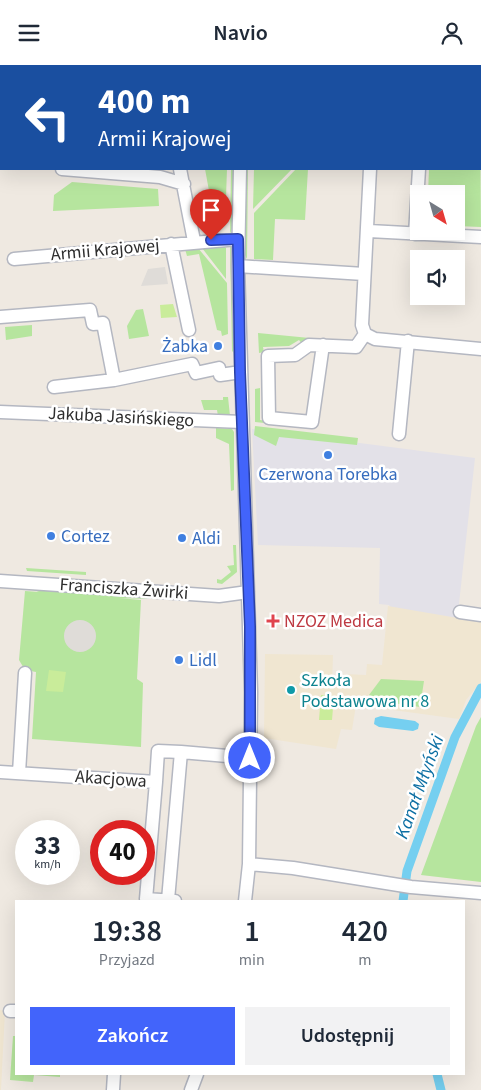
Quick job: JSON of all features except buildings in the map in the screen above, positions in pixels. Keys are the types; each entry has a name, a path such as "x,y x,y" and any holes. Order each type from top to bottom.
{"street":[{"path":"74,170 160,177 184,184"},
{"path":"180,170 194,241"},
{"path":"240,170 238,266 248,592 250,758 249,864 245,900"},
{"path":"370,170 362,325 365,334 375,339 481,349"},
{"path":"418,185 419,170"},
{"path":"368,231 410,233"},
{"path":"465,236 481,237"},
{"name":"Armii Krajowej","path":"14,259 194,241 238,239"},
{"name":"Armii Krajowej","path":"171,244 189,330"},
{"path":"238,266 364,274"},
{"path":"0,317 90,311 93,324 103,323 114,380"},
{"path":"323,345 312,423 269,418 268,356 295,355 309,345 323,345 356,347 365,334"},
{"path":"398,434 408,341"},
{"path":"54,387 114,380 192,364 196,373 219,368 220,375 240,372"},
{"name":"Jakuba Jasińskiego","path":"0,411 242,423"},
{"name":"Franciszka Żwirki","path":"0,581 220,595 248,592"},
{"path":"460,612 481,615"},
{"path":"19,773 25,673"},
{"path":"156,782 158,751 250,758"},
{"name":"Akacjowa","path":"172,900 181,752"},
{"name":"Akacjowa","path":"0,773 156,782 146,899 159,900"},
{"path":"249,864 293,868 394,885 481,893"},
{"path":"112,1090 114,1075"},
{"path":"192,1090 197,1075"}],"shaded area":[{"path":"165,267 168,284 141,286 148,269"},
{"path":"252,429 475,458 457,622 397,616 389,605 379,604 380,548 258,545"},
{"path":"388,606 481,622 481,682 466,700 459,719 356,705 352,730 341,729 336,749 264,738 265,654 333,655 332,686 343,686 345,674 366,675 367,664 382,665"},
{"path":"80,620 86,621 91,625 95,630 95,642 91,647 86,651 80,652 74,651 69,647 65,642 64,636 65,630 69,625 74,621"},
{"path":"0,1010 5,1011 1,1090 0,1090"}],"green space":[{"path":"205,170 227,170 225,225 222,228 221,220 214,218"},
{"path":"231,170 235,170 233,225 230,234"},
{"path":"244,170 248,170 247,259 244,253"},
{"path":"254,170 291,170 253,209"},
{"path":"295,170 308,170 305,220 275,219 273,260 254,259 254,213"},
{"path":"429,170 481,170 481,227 465,226 465,185 428,185"},
{"path":"72,182 158,189 159,206 53,211 54,195"},
{"path":"224,246 226,248 226,279 202,248"},
{"path":"230,246 233,250 235,354 232,351"},
{"path":"198,248 227,283 228,334 222,336 221,331 217,330 199,254 187,256 185,249"},
{"path":"173,304 177,317 161,318 160,305"},
{"path":"143,309 149,336 129,339 127,326 136,310"},
{"path":"32,325 32,336 6,340 5,327"},
{"path":"258,333 351,342 303,345 299,340 289,346 263,347 264,352 259,353"},
{"path":"260,388 260,420 304,425 302,427 255,422 255,389"},
{"path":"223,397 228,397 230,416 218,416 217,410 204,410 201,400 223,400"},
{"path":"255,426 358,438 357,445 279,437 276,446 254,435"},
{"path":"216,428 232,429 234,432 234,490 231,491 229,444 216,438"},
{"path":"233,545 236,545 237,572 222,584 217,583 217,579 221,580 231,572 227,566 234,565"},
{"path":"26,568 86,572 86,575 27,571"},
{"path":"34,590 148,598 119,598 141,600 137,679 143,683 141,747 32,739 36,672 25,670 19,660 25,591 39,592"},
{"path":"49,670 66,672 63,692 46,691"},
{"path":"381,679 424,681 420,707 373,700 369,695"},
{"path":"321,695 334,696 332,720 319,720"},
{"path":"481,717 481,882 421,875 476,726"},
{"path":"13,1036 15,1036 15,1075 34,1075 33,1082 10,1080"},
{"path":"34,1075 60,1075 60,1077"}],"water":[{"path":"381,716 415,721 419,724 418,729 413,731 379,727 374,724 375,718"}],"waterway":[{"name":"Kanał Młyński","path":"403,900 407,871 455,737 481,688"},
{"name":"Kanał Młyński","path":"437,1075 441,1090"}],"place":[{"name":"Żabka","path":"218,346"},
{"name":"Czerwona Torebka","path":"328,455"},
{"name":"Cortez","path":"51,536"},
{"name":"Aldi","path":"182,538"},
{"name":"NZOZ Medica","path":"273,621"},
{"name":"Lidl","path":"179,660"},
{"name":"Szkoła Podstawowa nr 8","path":"291,690"}],"route":[{"path":"211,240 238,239 240,372 250,627 250,758"}]}
